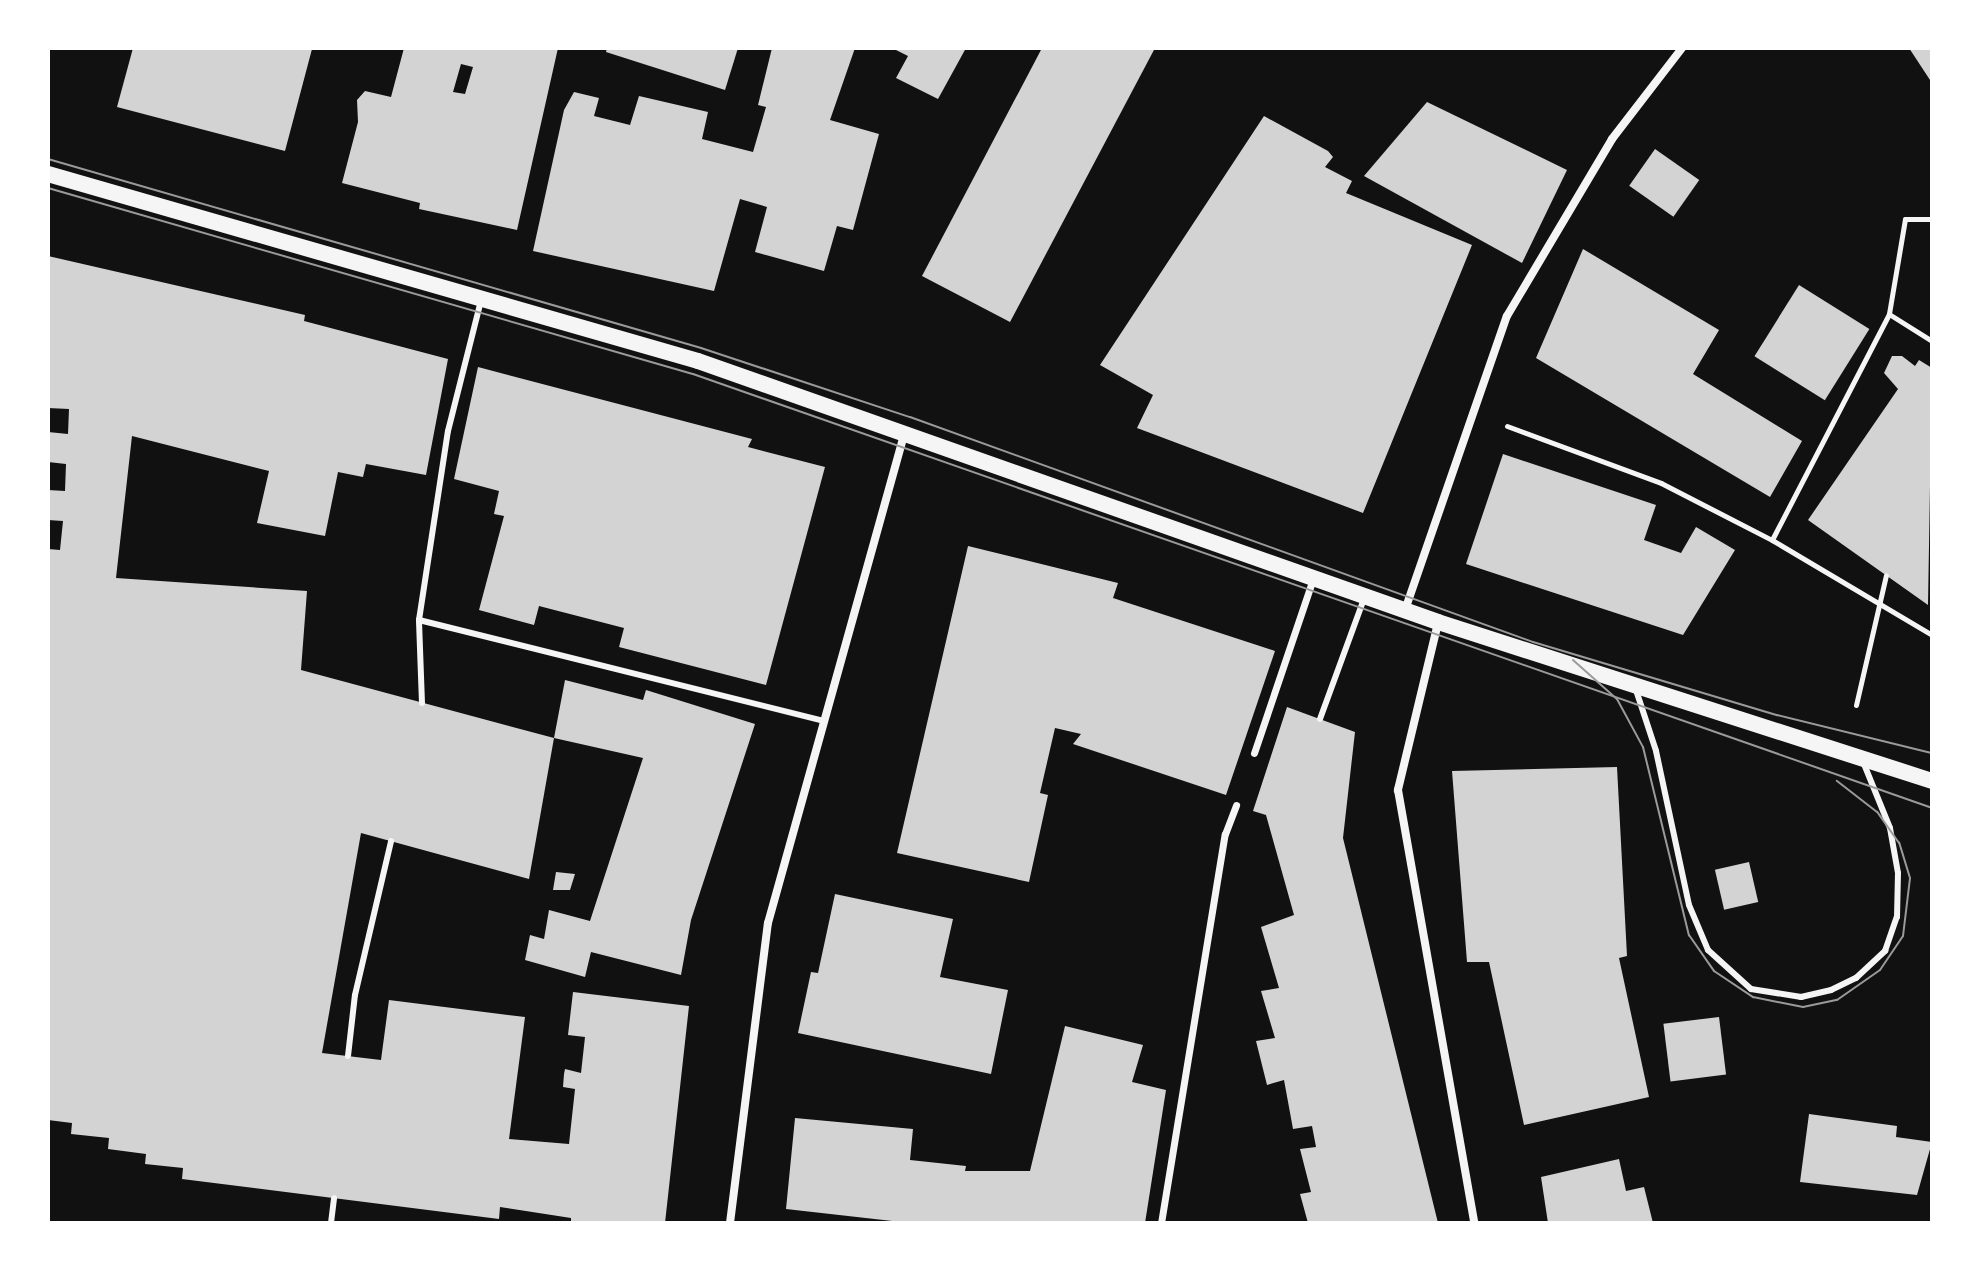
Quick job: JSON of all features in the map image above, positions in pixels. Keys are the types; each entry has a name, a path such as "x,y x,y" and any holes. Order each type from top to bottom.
{"main road":[{"path":"48,174 482,297 906,430 1438,622 1932,781"}],"street":[{"path":"1405,610 1507,316 1612,139 1682,48"},
{"path":"730,1223 768,923 906,430"},
{"path":"1254,753 1314,577"},
{"path":"1438,622 1398,790 1474,1223"},
{"path":"1161,1223 1225,834 1236,805"}],"lane":[{"path":"422,703 419,620 448,431 482,297"},
{"path":"1320,719 1366,596"},
{"path":"419,620 825,721"},
{"path":"1635,687 1656,751 1689,905 1708,950 1751,989 1801,997 1831,990 1856,978 1885,951 1897,917 1898,873 1890,828 1862,760"},
{"path":"348,1056 355,995 391,841"},
{"path":"331,1223 334,1198"}],"path":[{"path":"1772,540 1889,314 1905,219 1932,219"},
{"path":"1889,314 1932,341"},
{"path":"1472,414 1661,483 1772,540 1932,635"},
{"path":"1856,705 1886,575"}],"building":[{"path":"133,48 312,49 285,151 117,107"},
{"path":"404,48 558,48 517,230 419,209 420,203 342,183 358,122 357,100 365,91 391,97","holes":["461,64 473,67 465,94 453,92"]},
{"path":"607,48 738,48 725,90 606,52"},
{"path":"772,48 855,48 830,120 879,134 853,230 837,226 824,271 755,252 767,207 740,199 714,291 533,251 564,110 574,92 599,98 594,116 630,125 639,96 708,112 702,139 753,152 766,107 758,105"},
{"path":"892,48 966,48 938,99 896,78 908,56"},
{"path":"1042,48 1155,48 1010,322 922,276"},
{"path":"1909,48 1932,48 1932,83"},
{"path":"1427,102 1567,170 1522,263 1364,176"},
{"path":"1264,116 1328,151 1333,157 1325,167 1352,181 1346,193 1472,245 1363,513 1137,428 1153,395 1100,365"},
{"path":"1655,149 1699,180 1673,217 1629,186"},
{"path":"1583,249 1719,330 1693,374 1802,441 1770,497 1536,358"},
{"path":"48,256 305,315 304,321 448,359 426,475 366,464 363,477 338,472 325,536 257,523 269,471 132,436 116,578 307,591 301,670 554,738 529,879 361,833 322,1053 381,1060 389,1000 525,1017 509,1139 569,1144 575,1089 563,1087 564,1074 565,1069 581,1073 585,1037 568,1035 573,992 689,1006 665,1223 571,1223 571,1218 500,1207 499,1219 182,1179 183,1168 145,1164 146,1154 108,1149 109,1138 71,1134 72,1123 48,1120 48,549 60,550 63,521 48,520 48,490 65,491 66,464 48,462 48,432 68,434 69,409 48,408"},
{"path":"1799,285 1869,329 1825,400 1754,356"},
{"path":"1892,356 1902,356 1915,366 1919,360 1932,368 1928,605 1808,520 1898,389 1884,373"},
{"path":"478,367 752,439 748,447 825,467 766,685 619,647 624,628 539,606 534,625 479,610 504,516 494,514 499,491 454,479"},
{"path":"1503,454 1656,505 1644,540 1681,553 1696,527 1735,550 1683,635 1466,564"},
{"path":"968,546 1118,583 1113,598 1275,651 1226,795 1073,744 1081,734 1055,728 1040,793 1048,795 1029,882 897,853"},
{"path":"565,680 643,700 646,690 755,724 691,920 681,975 591,952 585,977 525,960 530,935 544,939 549,910 590,921 643,758 554,738"},
{"path":"1287,707 1355,732 1343,838 1438,1223 1308,1223 1300,1194 1311,1192 1300,1149 1316,1147 1312,1126 1293,1129 1284,1080 1267,1085 1256,1041 1275,1038 1261,991 1279,988 1261,927 1294,915 1266,815 1253,811"},
{"path":"1617,767 1627,956 1619,958 1649,1097 1524,1125 1489,962 1467,962 1452,771"},
{"path":"1749,862 1758,902 1724,910 1715,870"},
{"path":"556,872 575,874 570,890 553,890"},
{"path":"835,894 953,919 940,977 1008,990 991,1074 798,1033 811,972 818,973"},
{"path":"1719,1017 1726,1075 1670,1081 1663,1024"},
{"path":"1065,1026 1143,1045 1132,1082 1166,1090 1145,1223 910,1223 786,1209 795,1118 913,1129 910,1160 966,1166 965,1171 1030,1171"},
{"path":"1809,1114 1897,1126 1896,1137 1932,1142 1917,1195 1800,1182"},
{"path":"1619,1159 1626,1191 1644,1187 1653,1223 1548,1223 1541,1177"}],"tram line":[{"path":"48,159 701,348 910,417 1533,642 1777,715 1932,753"},
{"path":"48,188 693,374 1932,808"},
{"path":"1573,660 1617,699 1643,747 1689,935 1714,971 1753,997 1803,1007 1837,1000 1880,970 1903,936 1910,878 1899,843 1877,812 1837,781"}]}
